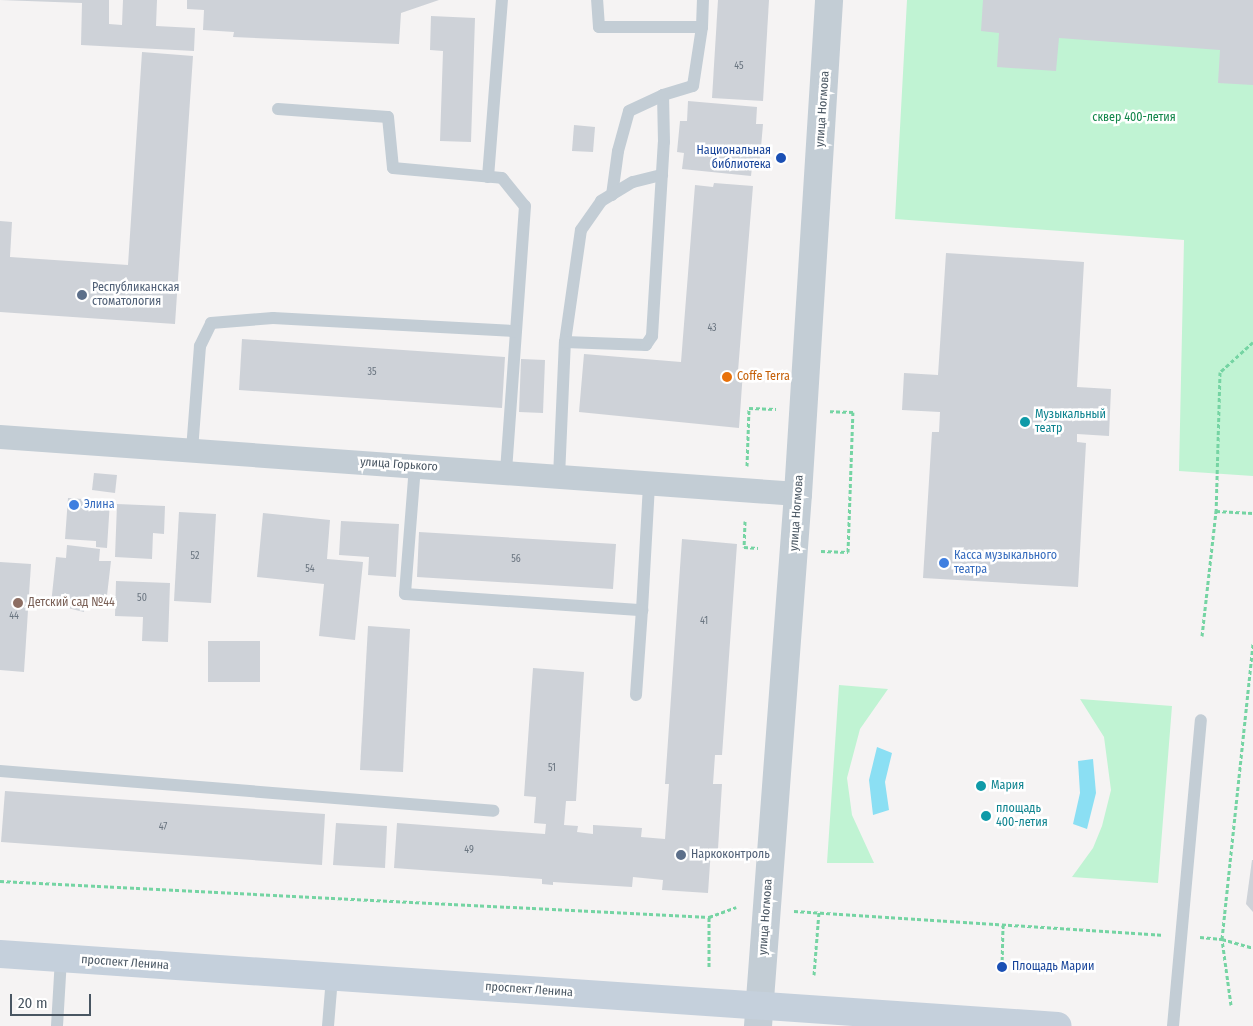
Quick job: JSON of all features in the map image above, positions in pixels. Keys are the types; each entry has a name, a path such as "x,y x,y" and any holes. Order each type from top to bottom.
{"main road":[{"name":"проспект Ленина","path":"0,954 332,977 759,1016 1058,1026"}],"street":[{"name":"улица Ногмова","path":"759,1016 798,494 829,0"},
{"name":"улица Горького","path":"0,437 798,494"}],"lane":[{"path":"488,177 502,0"},
{"path":"597,0 598,27 702,27"},
{"path":"612,194 618,151 629,111 664,95 693,86 702,27 703,0"},
{"path":"565,342 646,345 652,336 662,175 664,95"},
{"path":"278,109 388,117 393,168 502,178 525,206 506,473"},
{"path":"559,477 565,342 580,230 601,201 633,182 662,175"},
{"path":"192,450 200,346 211,322 273,318 516,331"},
{"path":"415,466 405,594 642,610"},
{"path":"636,695 650,483"},
{"path":"1174,1026 1201,720"},
{"path":"0,771 493,810"},
{"path":"56,1026 61,958"},
{"path":"328,1026 332,977"}],"path":[{"path":"1202,636 1216,511 1220,372 1253,342"},
{"path":"747,467 749,408 776,409"},
{"path":"820,550 848,552 853,412 830,412"},
{"path":"1216,511 1253,513"},
{"path":"745,521 744,547 758,548"},
{"path":"1231,1005 1222,939 1253,644"},
{"path":"0,881 709,917 736,907"},
{"path":"794,911 1222,939 1253,948"},
{"path":"814,975 819,912"},
{"path":"709,917 709,969"},
{"path":"1002,966 1004,925"}],"green space":[{"name":"сквер 400-летия","path":"907,0 1253,0 1253,476 1179,471 1184,240 895,219"},
{"path":"839,685 888,689 860,729 847,778 852,815 874,863 827,863"},
{"path":"1080,699 1172,706 1158,883 1072,877 1093,848 1102,826 1111,790 1104,737"}],"water":[{"path":"877,747 892,753 885,782 889,810 873,815 869,780"},
{"path":"1093,759 1096,793 1087,829 1073,824 1080,793 1078,761"}],"building":[{"path":"0,0 109,0 109,24 122,25 123,0 157,0 156,26 195,28 194,51 81,45 82,3"},
{"path":"187,0 439,0 401,13 399,44 233,37 234,32 203,30 204,10 187,9"},
{"path":"718,0 769,0 763,101 712,98"},
{"path":"983,0 1253,0 1253,85 1218,83 1220,50 1059,38 1056,71 997,67 999,33 981,31"},
{"path":"431,16 475,18 471,142 440,141 443,51 430,50"},
{"path":"142,52 193,56 175,324 0,312 0,221 12,222 10,257 128,265"},
{"path":"688,101 757,107 756,124 763,124 760,159 753,158 751,176 682,169 684,153 677,152 680,121 687,121"},
{"path":"574,125 595,127 593,152 572,151"},
{"path":"714,183 753,186 738,371 743,371 739,428 579,412 584,354 681,362 695,185 713,187"},
{"name":"Музыкальный театр","path":"946,253 1084,262 1077,387 1111,389 1109,436 1077,434 1077,442 1086,443 1078,587 923,578 932,432 939,432 940,412 902,410 904,373 938,375"},
{"path":"242,339 505,357 502,408 239,390"},
{"path":"521,359 545,360 543,413 519,412"},
{"path":"94,473 117,475 115,493 92,490"},
{"path":"68,498 110,501 107,548 96,547 96,541 65,539"},
{"path":"117,504 165,506 164,534 153,533 152,559 115,557"},
{"path":"179,512 216,514 211,603 174,601"},
{"path":"263,513 330,520 327,559 363,562 355,640 319,636 324,584 257,577"},
{"path":"341,521 399,524 396,577 368,575 369,557 339,555"},
{"path":"419,532 616,544 613,589 417,577"},
{"path":"682,539 737,544 722,755 715,755 713,784 722,784 718,849 711,849 708,893 662,890 663,880 633,877 632,887 553,882 553,885 542,884 542,879 394,868 397,823 545,834 546,824 534,823 536,797 524,796 533,668 584,672 576,801 566,801 564,825 578,826 577,832 593,834 593,825 642,828 641,837 665,839 669,784 665,784"},
{"path":"67,545 100,549 99,561 111,561 106,604 85,602 84,612 51,604 56,557 66,558"},
{"path":"0,562 31,564 24,672 0,670"},
{"path":"116,581 170,583 168,642 142,641 143,617 115,616"},
{"path":"368,626 410,629 403,772 360,770"},
{"path":"208,641 260,641 260,682 208,682"},
{"path":"5,791 325,814 322,865 1,842"},
{"path":"336,823 387,826 385,868 333,865"},
{"path":"1253,860 1253,912 1246,904"}],"place":[{"name":"Национальная библиотека","path":"781,158"},
{"name":"Республиканская стоматология","path":"82,295"},
{"name":"Coffe Terra","path":"727,377"},
{"name":"Музыкальный театр","path":"1025,422"},
{"name":"Элина","path":"74,505"},
{"name":"Касса музыкального театра","path":"944,563"},
{"name":"Детский сад №44","path":"18,603"},
{"name":"Мария","path":"981,786"},
{"name":"площадь 400-летия","path":"986,816"},
{"name":"Наркоконтроль","path":"681,855"},
{"name":"Площадь Марии","path":"1002,967"}]}
